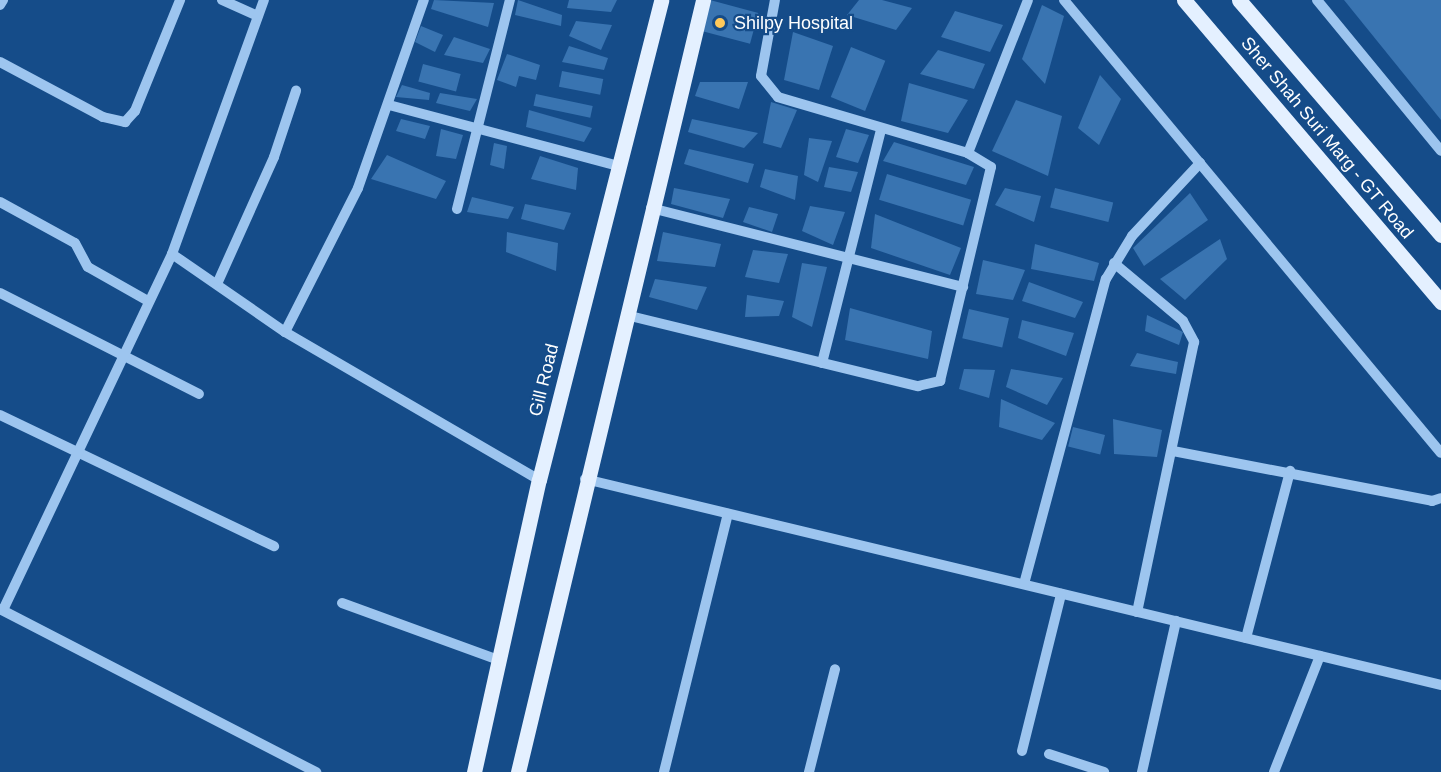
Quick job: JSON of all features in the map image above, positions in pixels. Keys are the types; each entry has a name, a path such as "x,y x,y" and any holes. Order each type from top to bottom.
{"main road":[{"name":"Gill Road","path":"474,772 539,480 661,0"},
{"path":"518,772 585,479 703,0"},
{"name":"Sher Shah Suri Marg - GT Road","path":"1184,0 1441,302"},
{"name":"Sher Shah Suri Marg - GT Road","path":"1239,0 1441,235"}],"street":[{"path":"0,5 3,0"},
{"path":"0,62 103,117 124,122 135,111 180,0"},
{"path":"222,0 258,16"},
{"path":"264,0 172,254 2,610 316,772"},
{"path":"285,332 333,243 389,105 424,0"},
{"path":"457,208 510,0"},
{"path":"626,315 822,363 934,386 945,368 991,175 987,161 968,153 881,130 778,97 763,84 775,0"},
{"path":"968,153 1028,0"},
{"path":"1064,0 1441,453"},
{"path":"1317,0 1441,150"},
{"path":"217,284 274,157 296,91"},
{"path":"389,105 619,166"},
{"path":"822,363 881,130"},
{"path":"1024,585 1095,308 1114,263 1200,163"},
{"path":"0,202 75,243 88,267 148,301"},
{"path":"651,208 963,287"},
{"path":"172,254 285,332 539,480"},
{"path":"1114,263 1191,331 1194,342 1173,451 1137,612"},
{"path":"0,292 124,352 200,394"},
{"path":"0,416 274,546"},
{"path":"1173,451 1290,471 1432,501 1441,498"},
{"path":"1246,638 1290,471"},
{"path":"585,479 1441,685"},
{"path":"664,772 728,514"},
{"path":"1022,751 1061,594"},
{"path":"342,603 499,660"},
{"path":"1142,772 1176,621"},
{"path":"1274,772 1320,656"},
{"path":"809,772 835,669"},
{"path":"1049,754 1104,772"}],"building":[{"path":"434,0 494,3 488,27 431,9"},
{"path":"518,0 562,15 561,26 515,15"},
{"path":"569,0 617,0 611,12 567,8"},
{"path":"710,0 758,13 750,44 702,31"},
{"path":"859,0 882,0 912,8 896,30 847,15"},
{"path":"1344,0 1441,0 1441,120"},
{"path":"1042,5 1064,16 1045,84 1022,59"},
{"path":"955,11 1003,25 990,52 941,37"},
{"path":"576,21 612,25 601,50 569,36"},
{"path":"421,26 443,35 435,52 415,42"},
{"path":"793,32 833,46 819,90 784,80"},
{"path":"454,37 490,49 483,63 444,55"},
{"path":"569,46 608,58 604,70 562,62"},
{"path":"851,47 885,61 865,111 831,97"},
{"path":"938,50 985,64 974,89 920,74"},
{"path":"507,54 540,65 536,80 519,76 516,87 497,80"},
{"path":"423,64 461,74 456,91 418,81"},
{"path":"562,71 603,79 600,95 559,87"},
{"path":"1100,75 1121,99 1099,145 1078,128"},
{"path":"700,82 748,82 739,109 695,96"},
{"path":"909,83 968,100 948,133 901,121"},
{"path":"402,85 430,93 429,100 396,97"},
{"path":"440,93 477,99 470,111 436,103"},
{"path":"536,94 593,106 590,118 534,106"},
{"path":"1016,100 1062,116 1048,176 992,151"},
{"path":"771,102 797,110 781,148 763,143"},
{"path":"529,110 592,128 584,142 526,127"},
{"path":"401,119 430,126 425,139 396,131"},
{"path":"692,119 758,133 744,148 688,132"},
{"path":"441,129 463,135 456,159 436,156"},
{"path":"846,129 869,135 858,163 836,157"},
{"path":"809,138 832,141 818,182 804,175"},
{"path":"894,142 974,167 966,185 883,161"},
{"path":"494,143 507,146 504,169 490,165"},
{"path":"689,149 754,164 748,183 684,164"},
{"path":"387,155 446,181 436,199 371,179"},
{"path":"540,156 578,168 576,190 531,179"},
{"path":"829,167 858,172 851,192 824,187"},
{"path":"765,169 798,176 795,200 760,187"},
{"path":"887,174 971,200 963,226 879,200"},
{"path":"674,188 730,199 723,218 671,204"},
{"path":"1005,188 1041,196 1034,222 995,205"},
{"path":"1055,188 1113,203 1108,222 1050,207"},
{"path":"1190,193 1208,220 1144,266 1133,248"},
{"path":"472,197 514,207 508,219 467,212"},
{"path":"525,204 571,213 564,230 521,219"},
{"path":"810,206 845,212 833,245 802,231"},
{"path":"749,207 778,214 772,232 743,222"},
{"path":"875,214 961,248 950,275 871,248"},
{"path":"507,232 558,243 556,271 506,252"},
{"path":"663,232 721,244 715,267 657,261"},
{"path":"1220,239 1227,259 1185,300 1160,279"},
{"path":"1035,244 1099,263 1094,281 1031,269"},
{"path":"753,250 788,254 779,283 745,277"},
{"path":"983,260 1025,270 1013,300 976,294"},
{"path":"802,263 827,267 812,327 792,317"},
{"path":"655,279 707,287 697,310 649,297"},
{"path":"1029,282 1083,302 1075,318 1022,301"},
{"path":"747,295 784,301 779,316 745,317"},
{"path":"850,308 932,331 928,359 845,340"},
{"path":"969,309 1009,318 1002,347 962,338"},
{"path":"1147,315 1183,332 1179,345 1145,331"},
{"path":"1022,320 1074,333 1066,356 1018,338"},
{"path":"1137,353 1178,362 1176,374 1130,366"},
{"path":"964,369 995,370 989,398 959,389"},
{"path":"1011,369 1063,378 1047,405 1006,387"},
{"path":"1001,399 1055,423 1042,440 999,427"},
{"path":"1113,419 1162,430 1157,457 1114,454"},
{"path":"1073,427 1105,435 1100,454 1068,446"}],"place":[{"name":"Shilpy Hospital","path":"720,23"}]}
